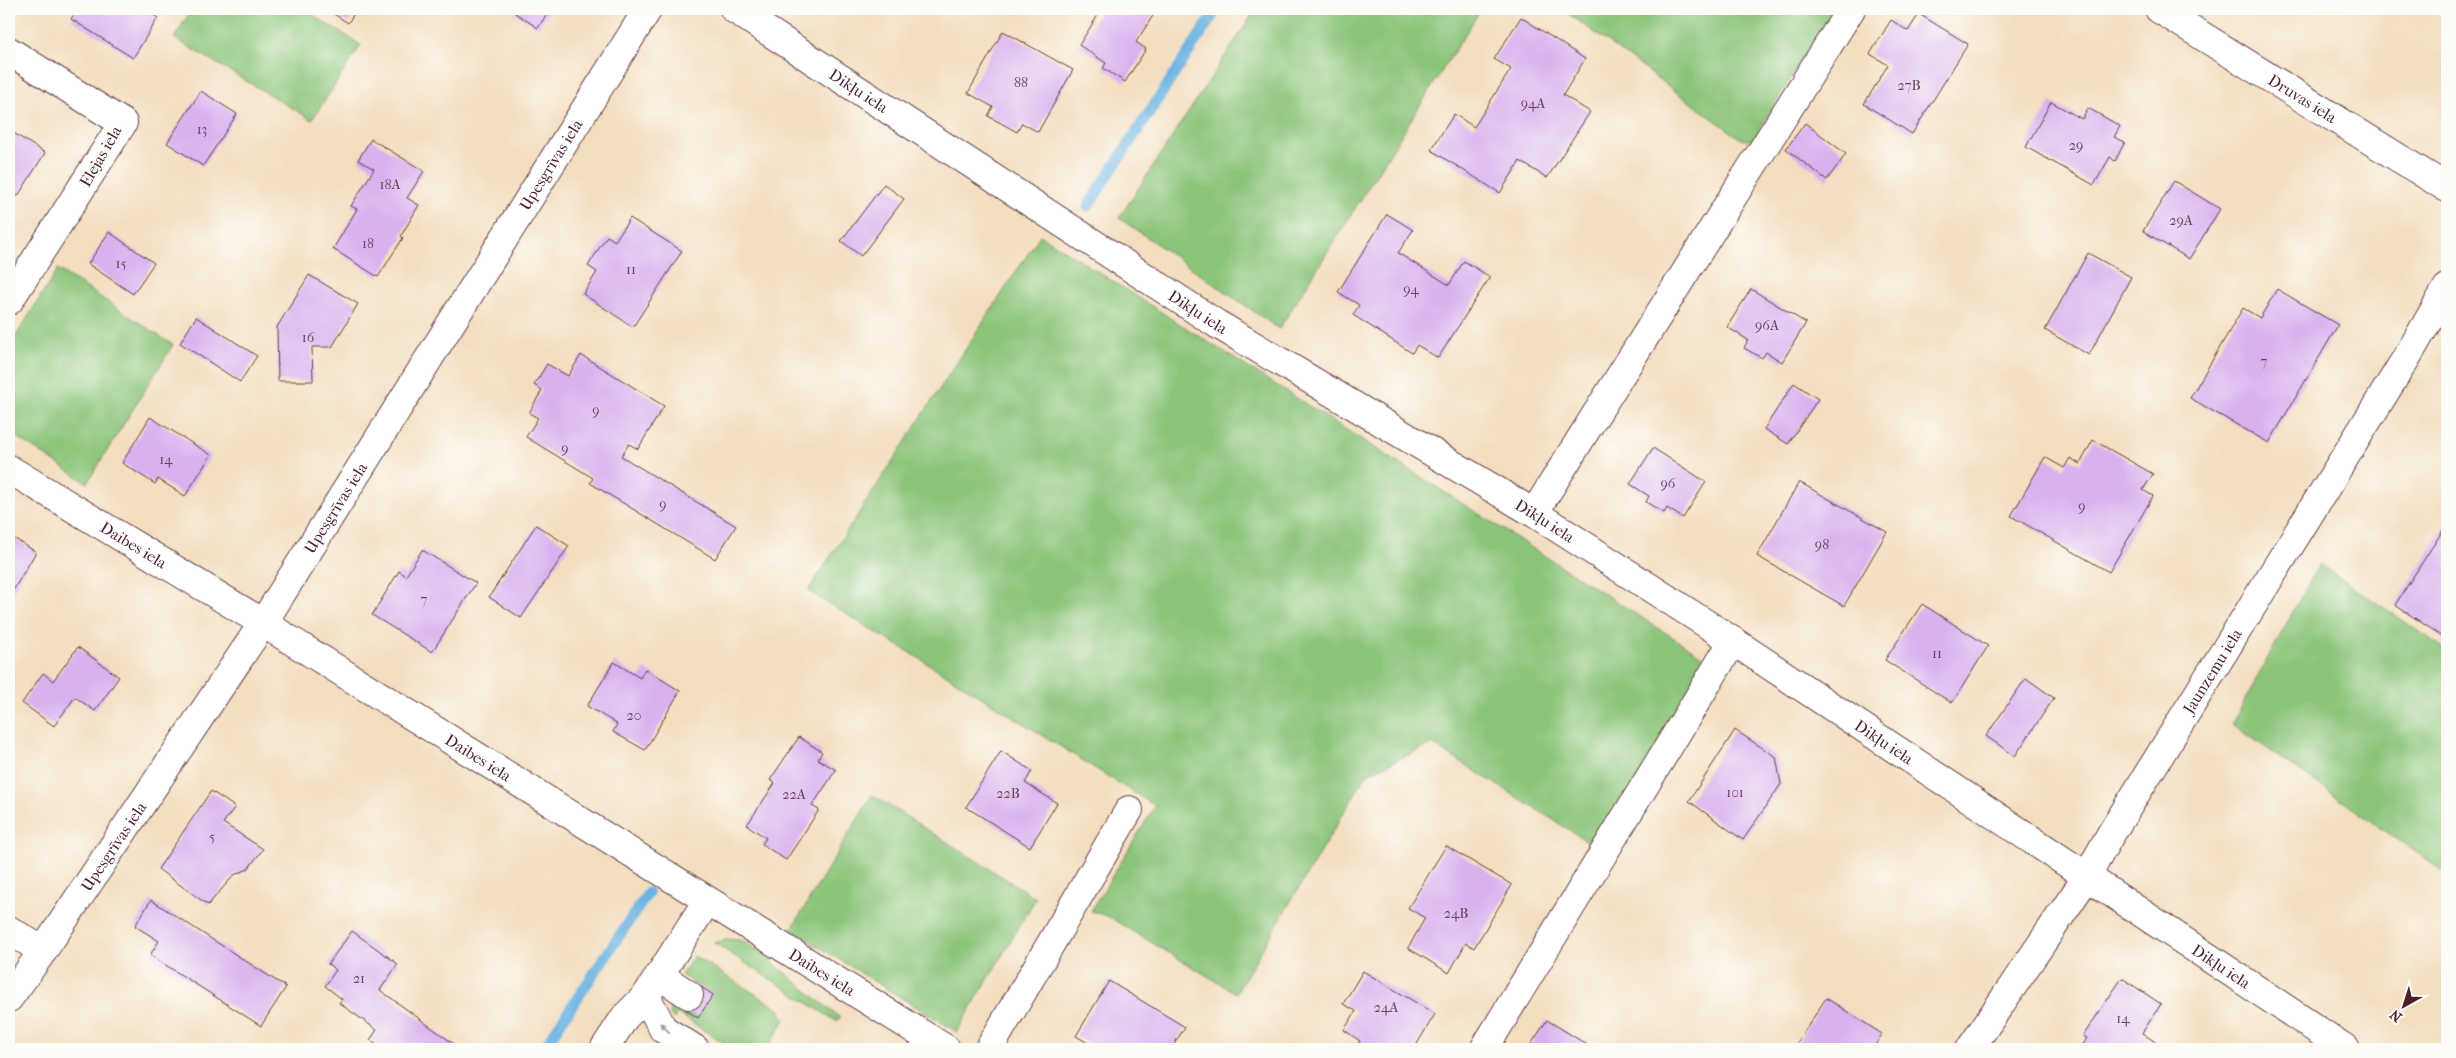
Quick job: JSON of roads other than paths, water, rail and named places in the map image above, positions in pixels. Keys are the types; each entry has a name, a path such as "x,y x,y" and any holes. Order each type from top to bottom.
{"street":[{"name":"Upesgrīvas iela","path":"9,998 43,951 262,623 648,9"},
{"name":"Dikļu iela","path":"734,9 1216,324 1534,513 1733,641 2086,878 2346,1049"},
{"path":"1534,513 1851,9"},
{"name":"Druvas iela","path":"2159,9 2447,188"},
{"name":"Elejas iela","path":"9,51 123,123 9,301"},
{"name":"Jaunzemu iela","path":"1970,1049 2086,878 2109,837 2405,361 2447,288"},
{"name":"Daibes iela","path":"9,469 262,623 946,1049"},
{"path":"1484,1049 1733,641"},
{"path":"989,1049 1129,810"},
{"path":"604,1049 625,1017 652,986 706,901"},
{"path":"9,930 43,951"},
{"path":"652,986 689,995"},
{"path":"652,986 663,1029 695,1049"}],"waterway":[{"path":"1088,206 1217,9"},
{"path":"543,1049 648,893"}]}
